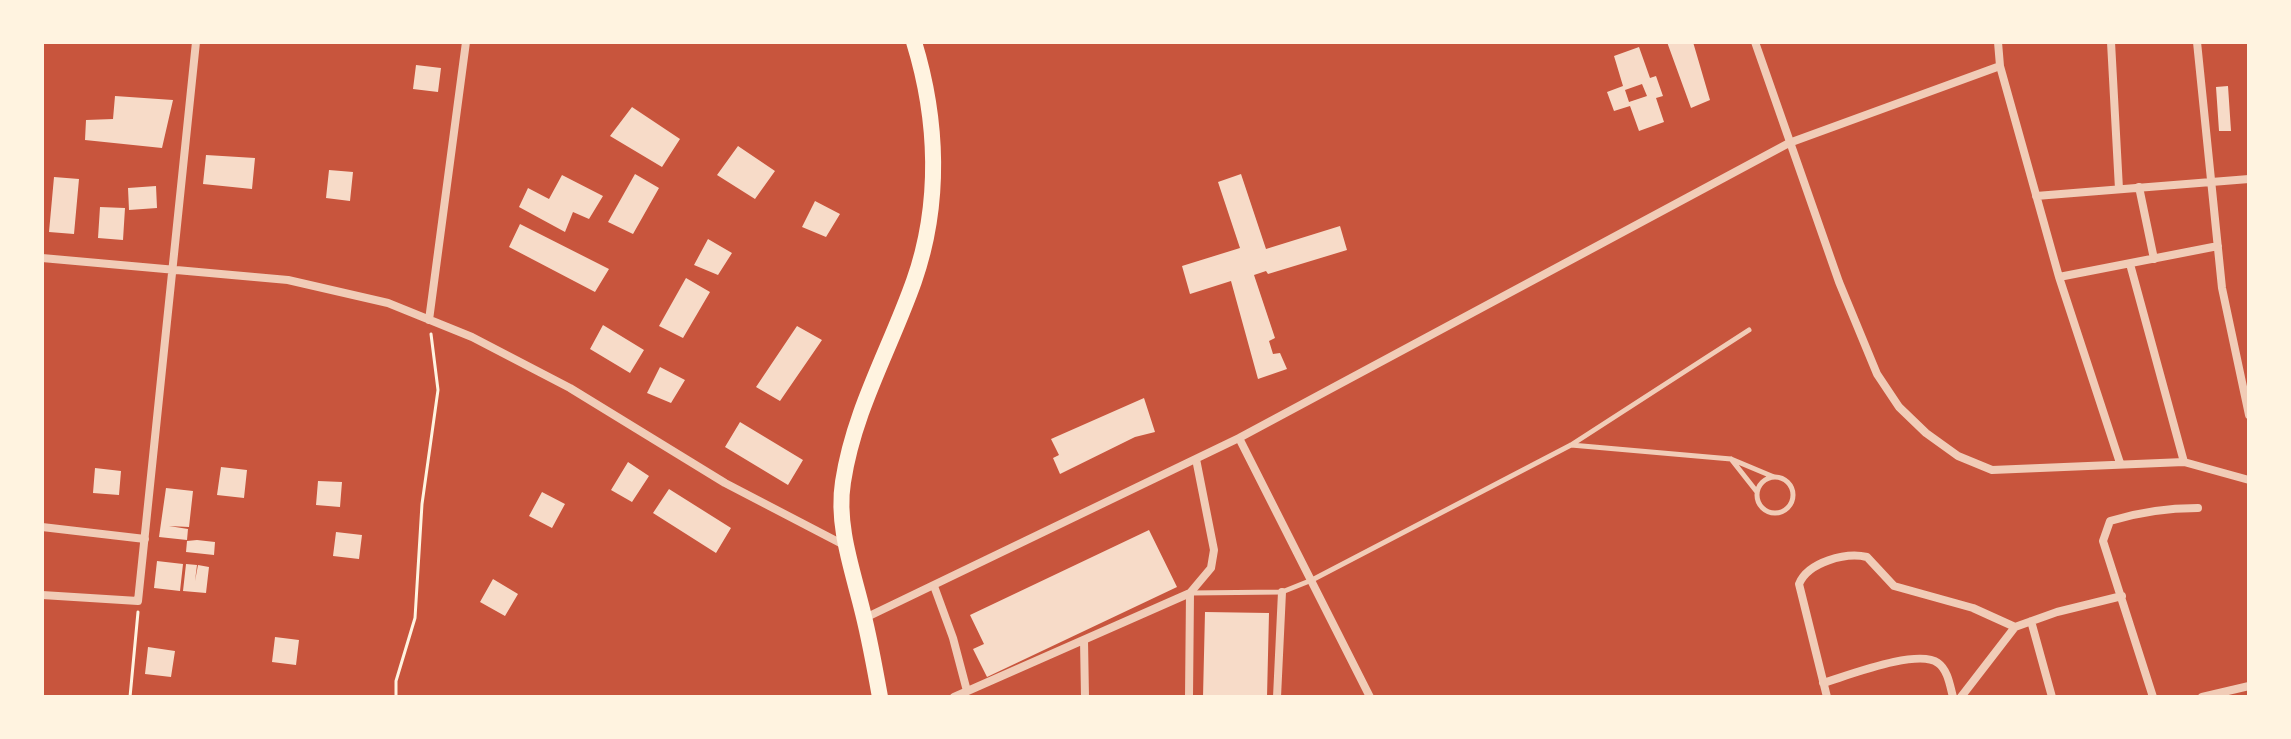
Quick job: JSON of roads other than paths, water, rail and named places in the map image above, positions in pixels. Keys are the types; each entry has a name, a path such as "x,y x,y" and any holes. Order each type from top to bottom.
{"main road":[{"path":"880,697 846,546 842,491 859,412 914,280 928,234 933,198 928,104 914,42"}],"street":[{"path":"42,595 138,601 196,42"},
{"path":"429,320 466,42"},
{"path":"1755,42 1789,143 1877,374 1899,407 1926,433 1975,466 1992,470 2184,462 2249,480"},
{"path":"1998,42 2000,66 2059,277 2120,463"},
{"path":"2111,42 2119,189"},
{"path":"2197,42 2226,323 2249,415"},
{"path":"864,618 1239,438 1789,143 2000,66"},
{"path":"2036,196 2249,179"},
{"path":"2139,187 2154,259"},
{"path":"2059,277 2218,246"},
{"path":"42,258 288,280 388,303 472,337 570,388 725,483 846,546"},
{"path":"2130,264 2184,462"},
{"path":"1239,438 1370,697"},
{"path":"954,697 1190,593 1211,568 1214,550 1196,459"},
{"path":"2153,697 2103,541 2110,521 2168,508 2198,508"},
{"path":"42,527 145,539"},
{"path":"1827,697 1799,584 1809,570 1839,558 1867,557 1894,586 1973,608 2015,627"},
{"path":"934,586 953,638 967,691"},
{"path":"1277,697 1282,592"},
{"path":"1189,697 1190,593"},
{"path":"1961,697 2015,627 2122,596"},
{"path":"2031,621 2052,697"},
{"path":"1084,640 1085,697"},
{"path":"1823,683 1909,659 1927,658 1945,671 1953,697"},
{"path":"2202,697 2249,686"}],"lane":[{"path":"1190,593 1282,592 1312,580 1571,445 1749,330"},
{"path":"1571,445 1731,459 1785,480 1792,489 1790,506 1780,512 1769,512 1760,505 1758,493 1731,459"},
{"path":"1758,493 1763,482 1774,477"}]}
